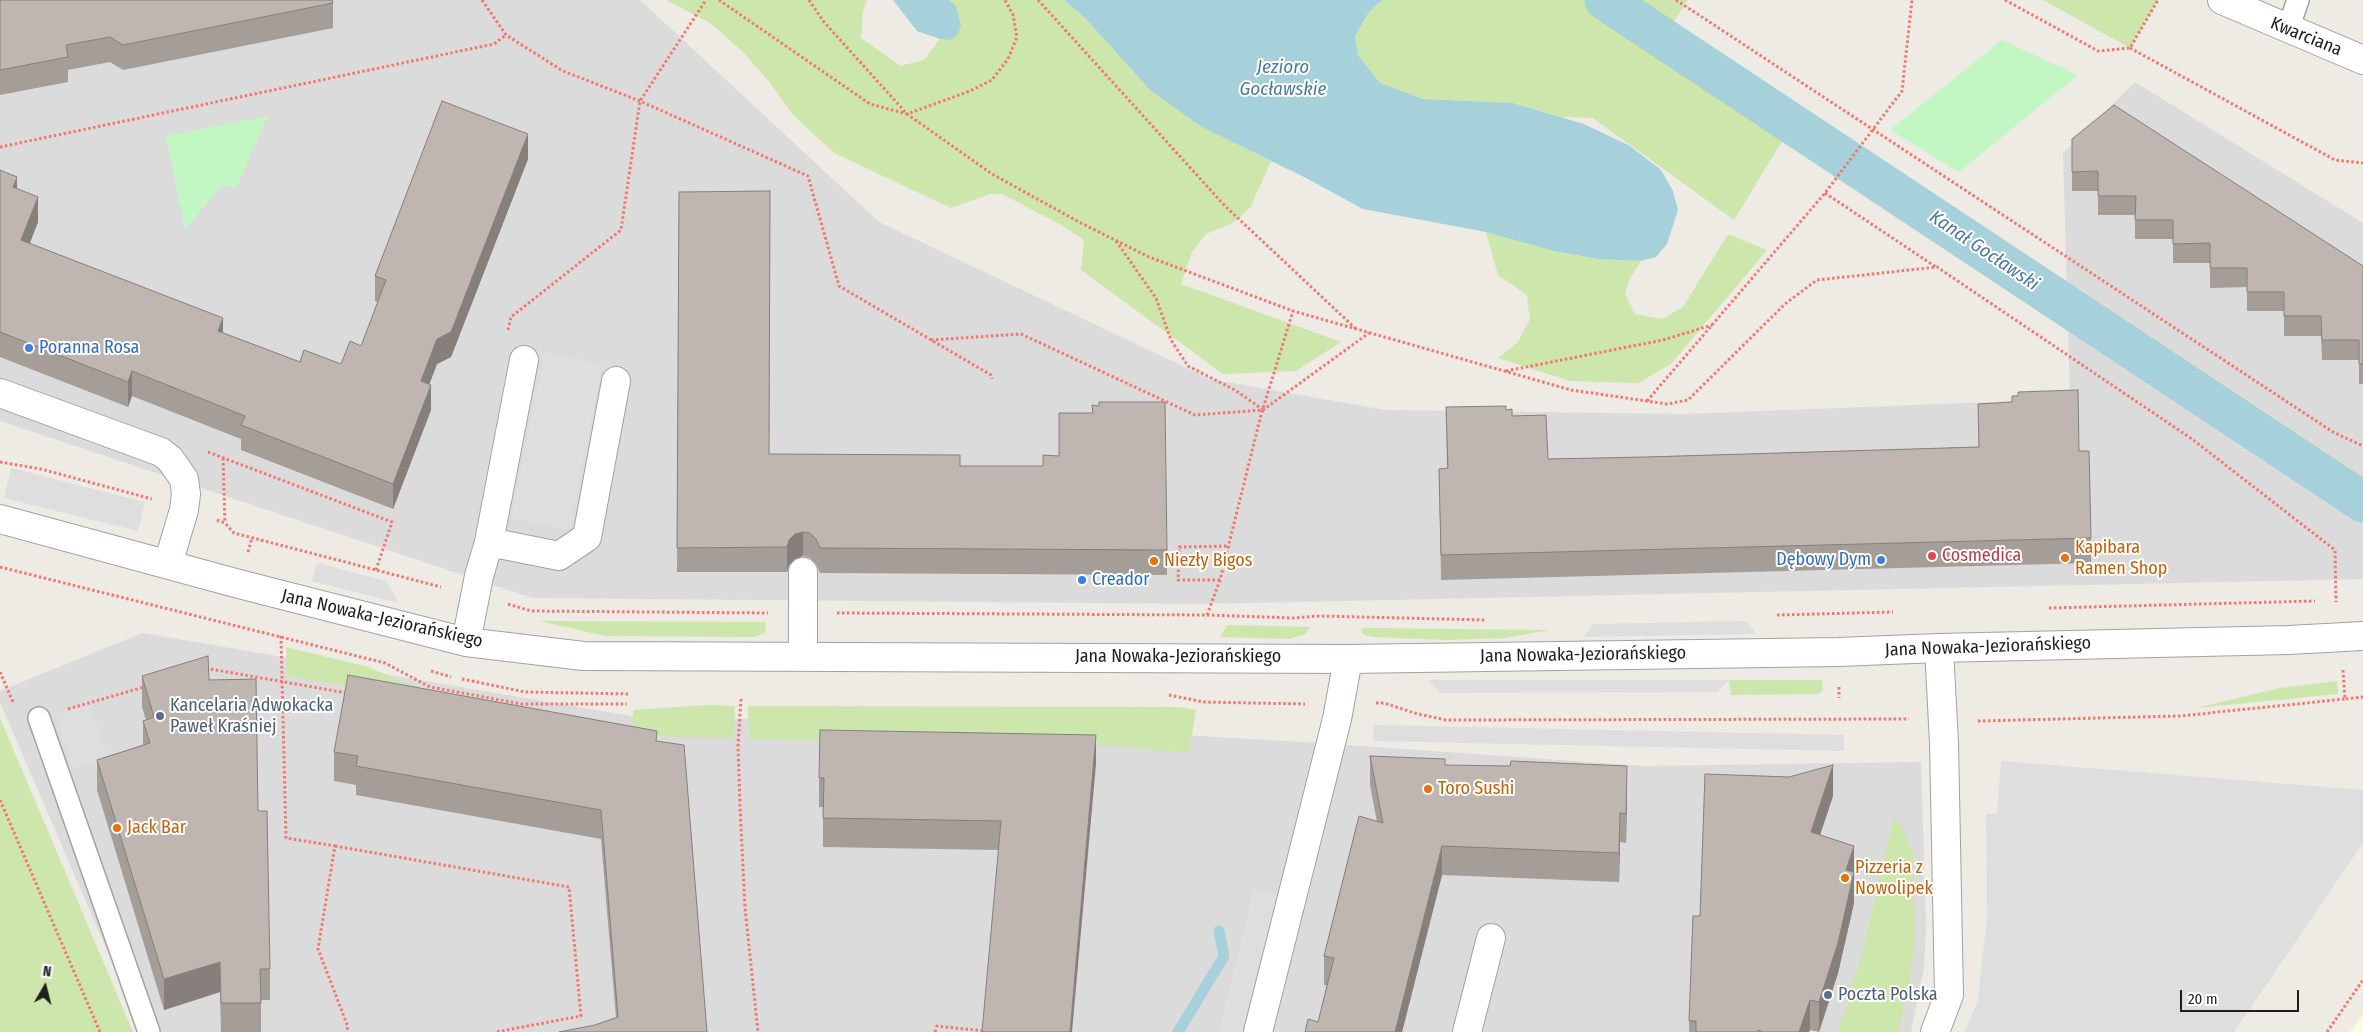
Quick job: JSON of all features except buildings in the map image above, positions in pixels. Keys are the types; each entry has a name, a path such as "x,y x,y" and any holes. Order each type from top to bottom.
{"street":[{"name":"Kwarciana","path":"2222,0 2363,60"},
{"path":"466,642 475,596 489,542 524,360"},
{"path":"489,542 559,556 587,537 616,381"},
{"path":"0,393 161,452 170,459 184,479 186,494 184,510 168,564"},
{"name":"Jana Nowaka-Jeziorańskiego","path":"0,519 466,642 583,656 1348,659 1838,652 2289,640 2363,636"},
{"path":"803,657 804,572"},
{"path":"1935,1032 1949,995 1944,743 1939,648"},
{"path":"1258,1032 1337,718 1348,659"},
{"path":"1467,1032 1492,938"}],"lane":[{"path":"2288,29 2298,0"},
{"path":"39,718 149,1032"}],"path":[{"path":"482,0 506,35 563,71 640,102 808,176 839,286 991,375 992,379"},
{"path":"507,336 511,317 621,230 640,102 706,0"},
{"path":"719,0 870,104 907,114 970,91 992,80 1008,59 1017,37 1013,15 1005,0"},
{"path":"808,0 824,22 907,114 992,174 1116,241 1149,257 1293,312 1370,332 1571,390 1667,404 1688,400 1785,304 1817,280 1937,267"},
{"path":"1038,0 1225,206 1355,328"},
{"path":"1676,0 2333,432 2363,446"},
{"path":"1647,401 1839,176 1871,130 1902,91 1912,0"},
{"path":"2005,0 2098,51 2130,48 2336,160 2363,163"},
{"path":"2130,48 2158,0"},
{"path":"0,147 494,44 506,35"},
{"path":"1825,193 2192,439 2335,550 2336,601"},
{"path":"1116,241 1156,298 1171,340 1188,366 1235,390 1263,410"},
{"path":"1207,615 1220,580 1263,410 1293,312"},
{"path":"1504,371 1663,340 1712,325"},
{"path":"931,340 1021,334 1195,415 1263,410 1370,332"},
{"path":"205,450 392,522 376,570"},
{"path":"223,458 226,523"},
{"path":"0,462 41,468 133,493 226,523 234,533 532,611 1207,615 1488,620"},
{"path":"1220,580 1178,580 1179,547 1229,546"},
{"path":"0,567 384,663 430,687 522,704 627,704"},
{"path":"2047,608 2314,601"},
{"path":"1767,616 1897,612"},
{"path":"281,630 286,838 569,887 581,1016 496,1032"},
{"path":"201,672 210,669 350,694"},
{"path":"39,718 145,687"},
{"path":"741,699 738,750 742,852 745,908 758,1032"},
{"path":"0,800 100,1032"},
{"path":"335,846 318,949 348,1028 346,1032"},
{"path":"2327,1032 2363,980"},
{"path":"935,1032 937,1026 988,1031"}],"shaded area":[{"path":"0,0 640,0 879,222 1210,379 1385,410 1684,414 2070,399 2063,153 2135,82 2363,223 2363,579 1203,604 532,598 0,421"},
{"path":"544,352 602,364 570,530 511,519"},
{"path":"11,468 145,502 138,531 4,498"},
{"path":"317,563 386,581 399,603 312,581"},
{"path":"1746,621 1756,634 1583,637 1594,624"},
{"path":"142,633 637,717 994,724 1319,743 1645,766 1921,762 1926,926 1924,968 1911,1032 142,1032 0,702 0,691"},
{"path":"1428,680 1729,680 1717,692 1441,693"},
{"path":"89,702 108,757 73,769 55,714"},
{"path":"1373,725 1844,735 1844,751 1373,741"},
{"path":"2001,761 2363,790 2363,843 2234,1032 1965,1032 1978,1000 1987,917 1986,814 1997,814"},
{"path":"1254,889 1285,897 1250,1032 1218,1032"},
{"path":"2363,1014 2363,1032 2350,1032"}],"green space":[{"path":"666,0 867,0 863,11 861,38 900,66 924,60 940,39 951,39 956,6 949,0 1064,0 1085,18 1150,90 1200,126 1271,161 1250,208 1231,224 1206,234 1192,252 1181,284 1341,342 1296,371 1223,374 1081,270 1084,240 1061,225 1002,194 990,194 951,208 834,153 794,116 767,79 742,51 710,23"},
{"path":"1382,0 1582,0 1784,138 1734,220 1593,118 1562,117 1513,103 1423,99 1380,83 1358,55 1355,36 1369,12"},
{"path":"1623,0 1688,0 1668,30"},
{"path":"2043,0 2158,0 2130,48"},
{"path":"2002,40 2078,75 1959,172 1890,130"},
{"path":"268,116 236,188 223,185 185,229 166,136"},
{"path":"1486,232 1554,251 1598,259 1641,261 1629,280 1625,294 1635,314 1662,319 1683,307 1728,234 1767,250 1671,364 1638,383 1570,381 1498,358 1518,342 1530,319 1527,295 1498,275"},
{"path":"539,621 765,622 766,632 755,637 605,636"},
{"path":"1227,625 1310,627 1305,634 1289,639 1220,637"},
{"path":"1363,628 1550,630 1505,638 1449,640 1373,637 1364,635 1361,630"},
{"path":"286,647 368,667 412,686 425,689 416,697 289,676 287,672"},
{"path":"1729,680 1822,680 1823,690 1818,694 1731,695"},
{"path":"2337,681 2338,694 2196,708 2280,688"},
{"path":"707,705 735,706 734,738 636,736 633,731 633,710"},
{"path":"748,706 1179,707 1196,710 1189,753 1103,745 749,739"},
{"path":"0,718 133,1032 0,1032"},
{"path":"1894,818 1902,827 1913,853 1914,901 1914,951 1910,980 1898,1032 1838,1032 1861,957"}],"water":[{"path":"893,0 949,0 956,6 961,26 958,34 951,40 940,39 917,31"},
{"name":"Jezioro Gocławskie","path":"1064,0 1382,0 1369,12 1355,36 1358,55 1380,83 1423,99 1513,103 1584,124 1630,146 1661,170 1673,191 1678,210 1667,244 1656,257 1641,261 1598,259 1554,251 1486,232 1363,209 1306,178 1200,126 1150,90 1085,18"}],"pier":[{"path":"1847,139 1870,154 1851,184 1828,169"}],"waterway":[{"name":"Kanał Gocławski","path":"1605,0 2363,502"},
{"path":"1178,1032 1224,956 1219,931"}],"place":[{"name":"Poranna Rosa","path":"29,348"},
{"name":"Cosmedica","path":"1932,556"},
{"name":"Kapibara Ramen Shop","path":"2065,558"},
{"name":"Dębowy Dym","path":"1881,560"},
{"name":"Niezły Bigos","path":"1154,561"},
{"name":"Creador","path":"1082,580"},
{"name":"Kancelaria Adwokacka Paweł Kraśniej","path":"160,716"},
{"name":"Toro Sushi","path":"1428,789"},
{"name":"Jack Bar","path":"117,828"},
{"name":"Pizzeria z Nowolipek","path":"1845,878"},
{"name":"Poczta Polska","path":"1828,995"}]}
